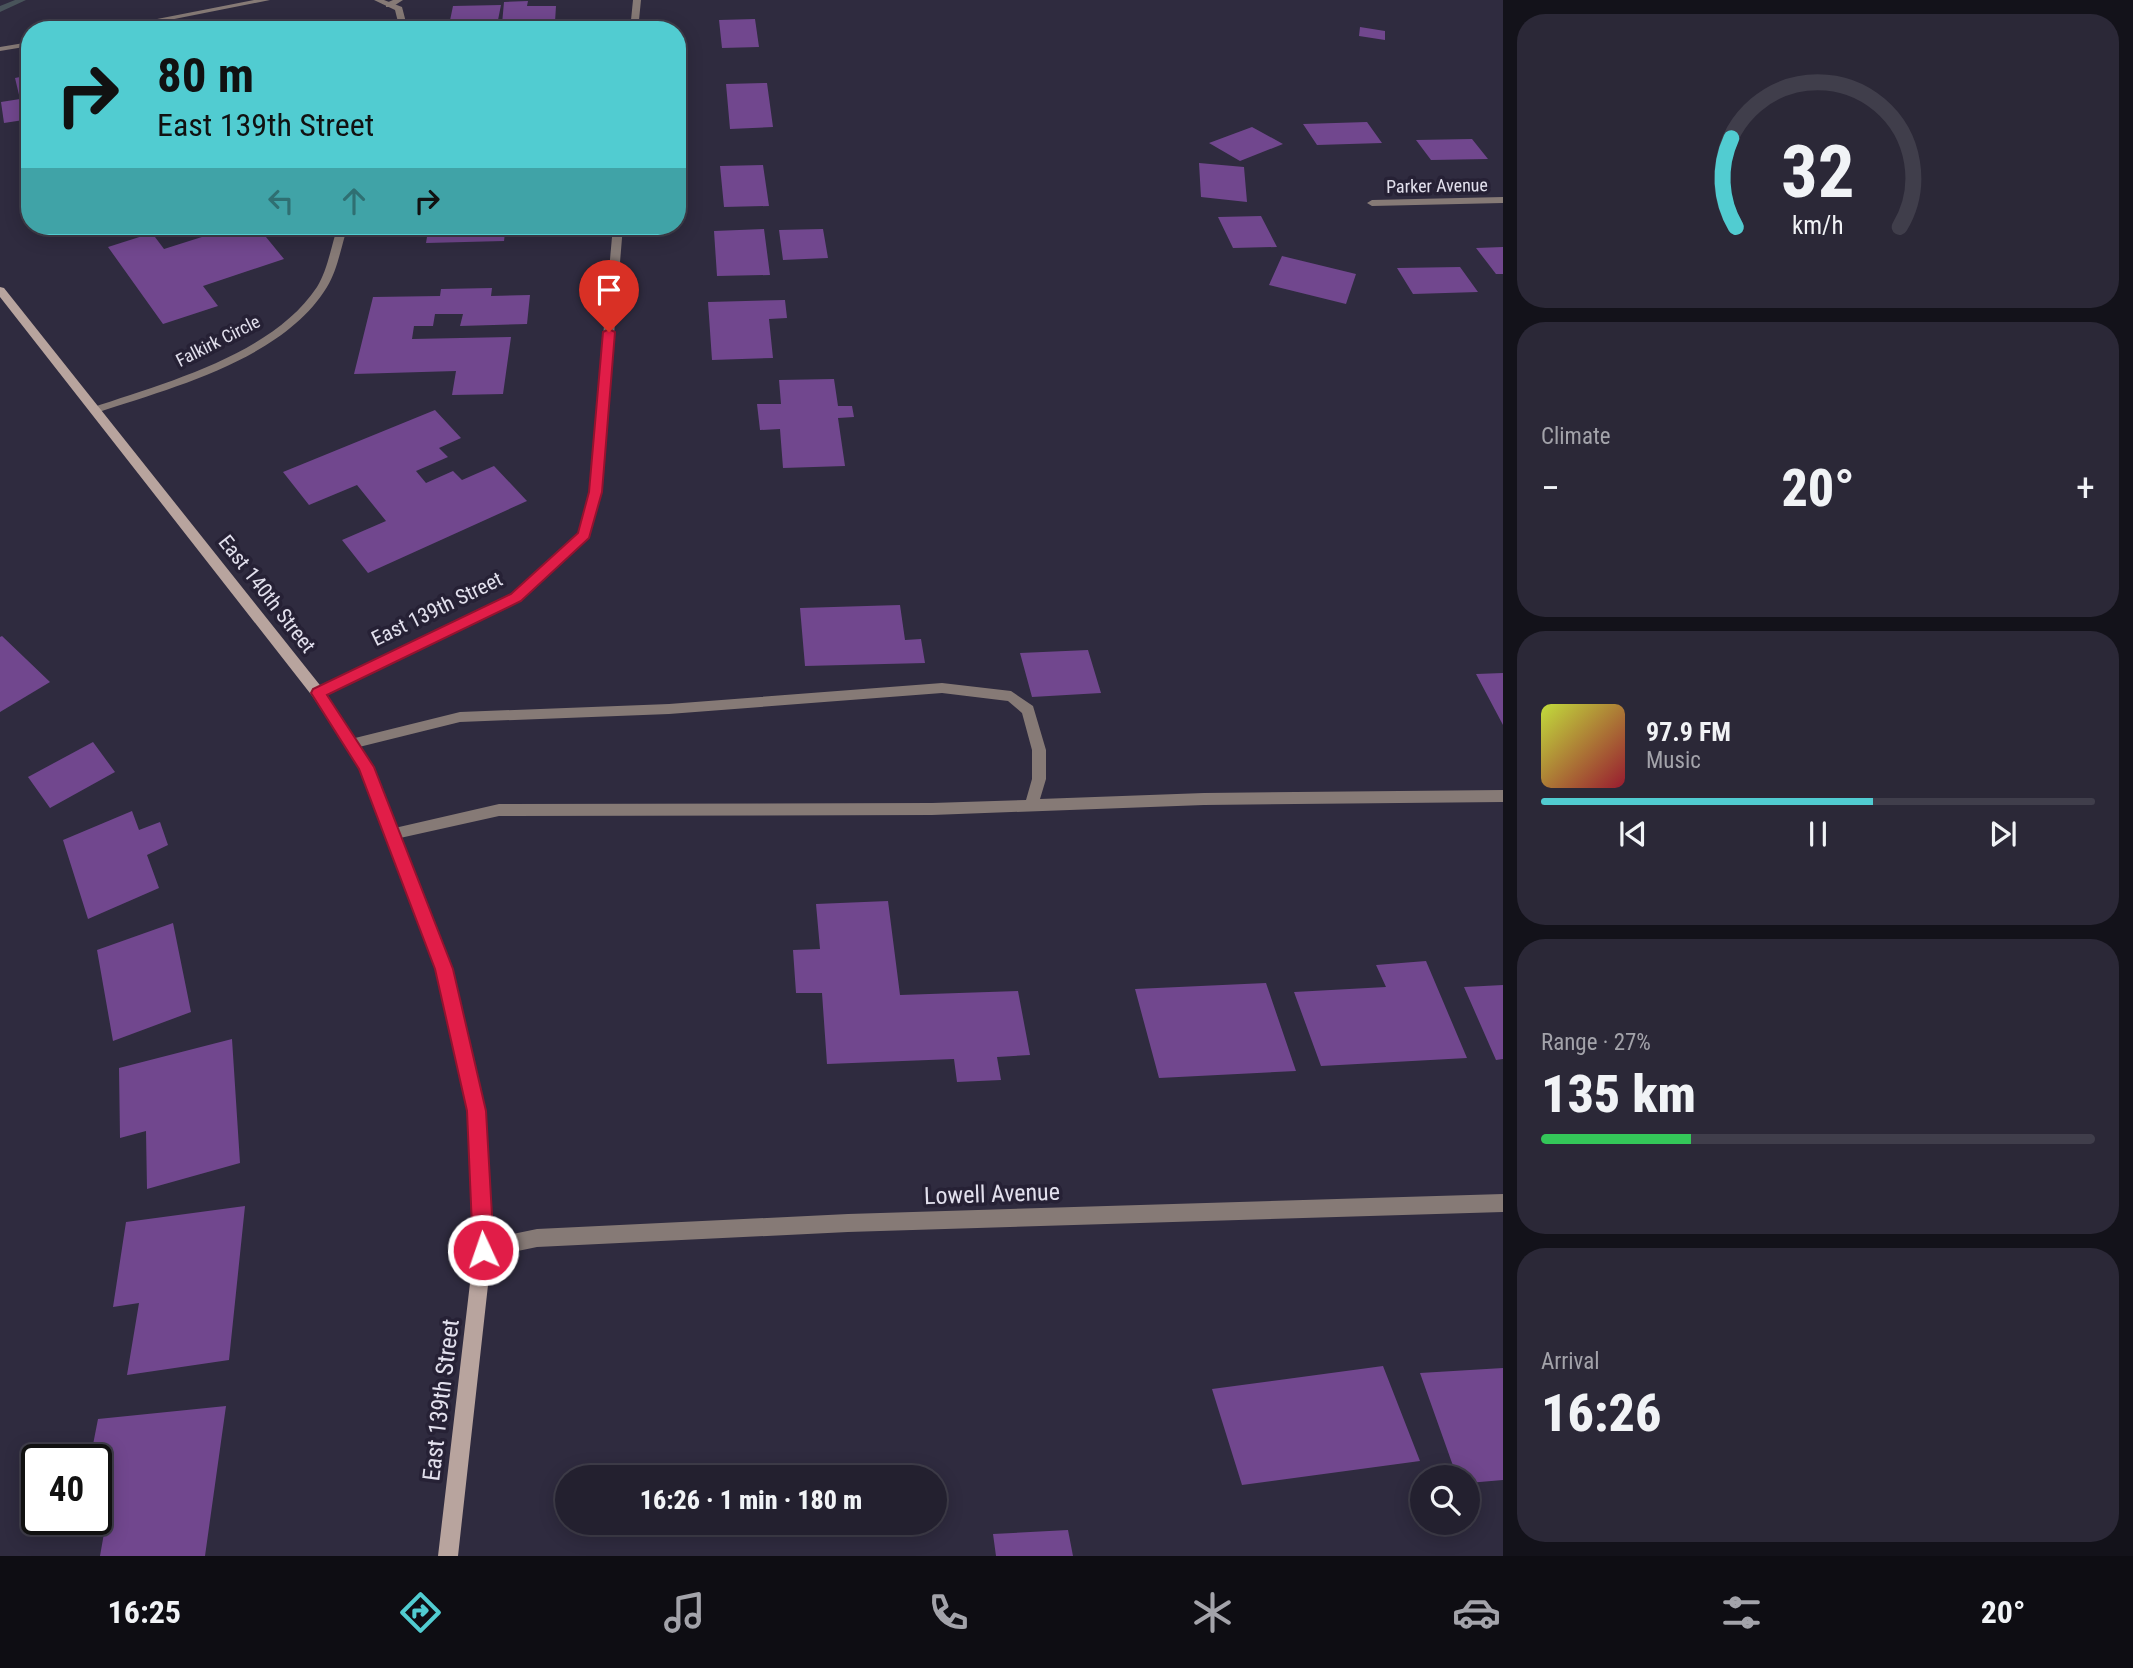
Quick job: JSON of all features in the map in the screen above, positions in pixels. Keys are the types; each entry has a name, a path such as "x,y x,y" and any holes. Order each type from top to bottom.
{"street":[{"path":"153,21 266,0"},
{"path":"378,0 399,9 402,21"},
{"path":"389,5 399,0"},
{"path":"635,21 637,0"},
{"path":"0,49 21,46"},
{"name":"Parker Avenue","path":"1372,203 1503,200"},
{"name":"Falkirk Circle","path":"95,410 196,375 257,344 296,317 322,287 340,235"},
{"name":"East 139th Street","path":"318,693 516,597 584,535 595,492 617,235"},
{"name":"East 140th Street","path":"0,290 318,693 366,767 444,969 477,1111 483,1250"},
{"path":"351,744 460,717 669,709 942,688 1011,696 1028,710 1039,750 1039,769 1031,805"},
{"path":"391,834 499,810 815,811 1203,799 1503,796"},
{"name":"Lowell Avenue","path":"483,1250 537,1238 835,1224 1503,1203"},
{"name":"East 139th Street","path":"447,1556 483,1250"}],"building":[{"path":"528,1 527,6 556,6 555,21 502,21 504,2"},
{"path":"501,5 498,20 487,21 450,21 453,6"},
{"path":"755,19 759,47 722,48 719,20"},
{"path":"1360,27 1385,31 1385,40 1359,36"},
{"path":"21,77 21,120 4,123 1,102 20,99 15,78"},
{"path":"767,83 773,127 730,129 726,84"},
{"path":"1367,122 1382,143 1317,145 1303,124"},
{"path":"1252,127 1283,144 1240,161 1209,143"},
{"path":"1472,139 1488,159 1431,160 1416,140"},
{"path":"1199,163 1244,167 1247,202 1201,197"},
{"path":"763,165 769,206 724,207 720,166"},
{"path":"1261,216 1277,247 1233,248 1218,217"},
{"path":"764,229 770,275 717,276 714,231"},
{"path":"823,229 828,258 783,260 779,230"},
{"path":"154,235 164,249 205,236 264,235 284,259 203,286 218,306 163,324 108,247"},
{"path":"505,235 504,241 426,243 427,237 392,237"},
{"path":"1503,247 1503,274 1496,274 1476,248"},
{"path":"1282,256 1356,274 1346,304 1269,285"},
{"path":"1460,267 1478,292 1413,294 1397,268"},
{"path":"492,288 491,296 530,295 527,324 460,326 463,314 435,314 433,326 414,326 412,339 511,337 503,394 452,395 456,371 354,374 373,297 440,296 441,289"},
{"path":"785,300 787,318 769,319 773,358 712,360 708,302"},
{"path":"834,379 838,406 852,406 854,417 838,418 845,466 783,468 780,429 760,430 757,404 781,404 779,380"},
{"path":"435,410 461,438 439,448 448,457 416,471 426,483 453,471 462,480 494,466 527,501 368,573 342,540 386,521 357,485 309,505 283,472"},
{"path":"900,605 905,640 921,639 925,663 805,666 800,608"},
{"path":"0,637 50,682 0,712"},
{"path":"1088,650 1101,693 1032,697 1020,653"},
{"path":"1503,673 1503,725 1476,674"},
{"path":"93,742 115,772 50,808 28,777"},
{"path":"132,811 139,830 160,822 168,845 147,855 159,888 88,919 63,840"},
{"path":"888,901 900,995 1018,991 1030,1055 997,1057 1001,1080 957,1082 954,1059 827,1064 822,993 796,993 793,950 820,949 816,904"},
{"path":"173,923 191,1012 113,1041 97,950"},
{"path":"1426,961 1467,1058 1321,1066 1294,992 1386,987 1376,965"},
{"path":"1266,983 1296,1071 1159,1078 1135,989"},
{"path":"1503,985 1503,1059 1496,1060 1464,987"},
{"path":"232,1039 240,1163 147,1189 146,1131 120,1138 119,1068"},
{"path":"245,1206 229,1360 127,1375 139,1303 113,1307 126,1222"},
{"path":"1383,1366 1420,1461 1242,1485 1212,1389"},
{"path":"1503,1368 1503,1480 1480,1482 1480,1465 1453,1465 1420,1373"},
{"path":"226,1406 205,1556 100,1556 104,1535 112,1535 112,1444 93,1444 98,1419"},
{"path":"1068,1530 1073,1556 996,1556 993,1534"}],"waterway":[{"path":"0,9 22,0"}],"route":[{"path":"483,1250 477,1111 444,969 366,767 318,693 516,597 584,535 595,492 609,332"}]}
